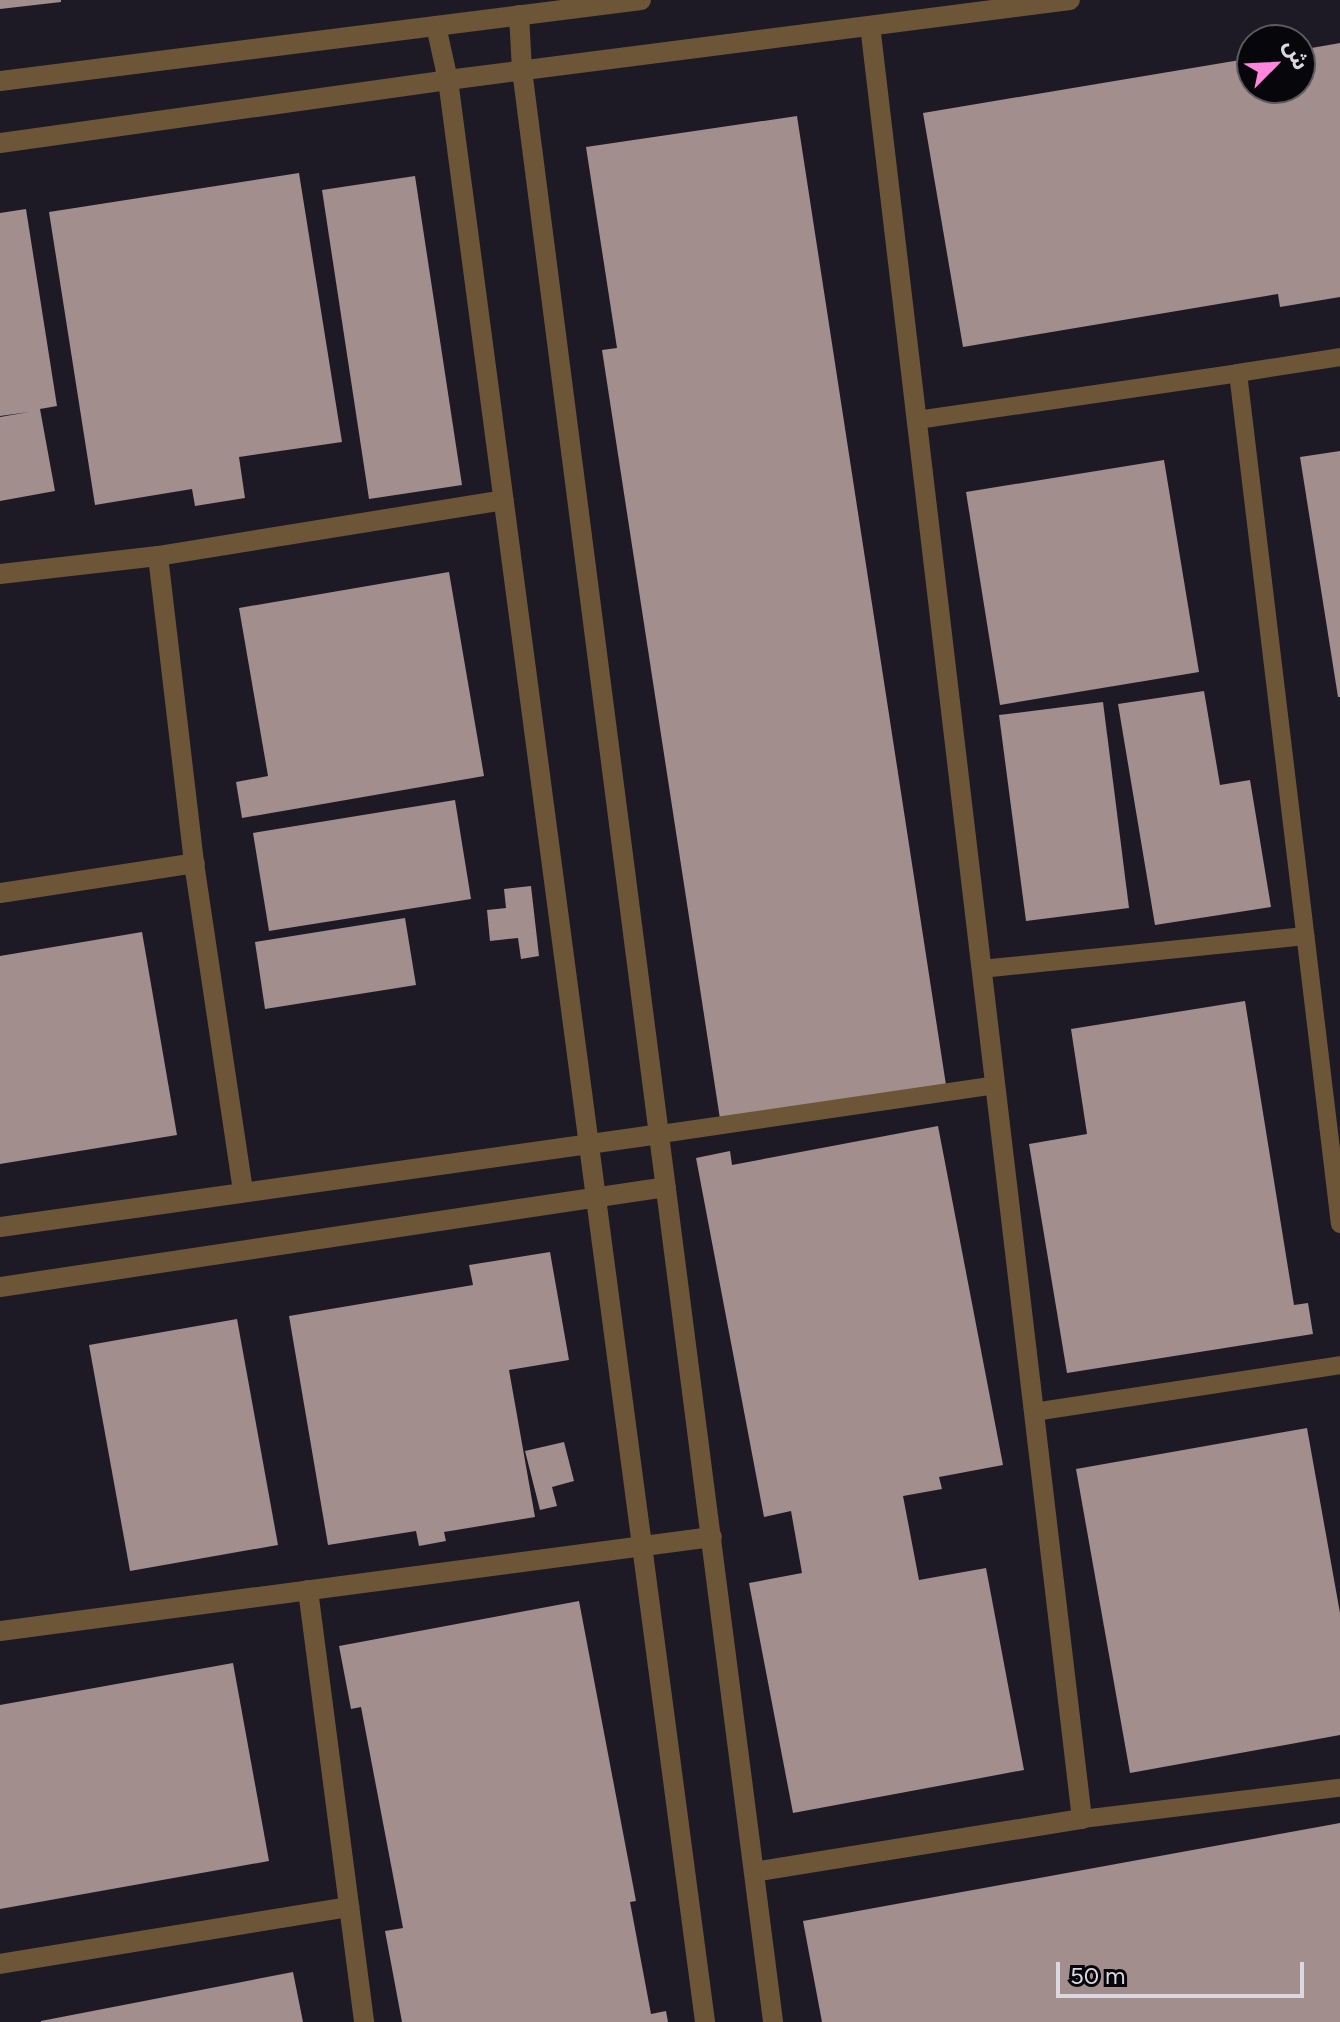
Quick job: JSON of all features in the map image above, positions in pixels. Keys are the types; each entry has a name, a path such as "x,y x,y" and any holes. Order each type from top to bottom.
{"street":[{"path":"0,81 641,0"},
{"path":"0,143 522,70 1070,0"},
{"path":"519,15 522,70 773,2022"},
{"path":"436,26 448,80 705,2022"},
{"path":"754,1872 1082,1819 870,26"},
{"path":"0,574 158,556 503,500"},
{"path":"158,556 195,863 243,1192"},
{"path":"0,893 195,863"},
{"path":"0,1227 661,1134"},
{"path":"0,1287 596,1200 666,1187"},
{"path":"0,1631 712,1537"},
{"path":"308,1590 364,2022"},
{"path":"0,1964 349,1907"}],"lane":[{"path":"917,420 1340,357"},
{"path":"1238,373 1305,936 1334,1117 1340,1224"},
{"path":"981,969 1305,936"},
{"path":"661,1134 995,1085"},
{"path":"1034,1412 1340,1365"},
{"path":"1082,1819 1340,1788"}],"building":[{"path":"0,0 61,0 61,2 0,9"},
{"path":"1340,43 1340,297 1280,307 1278,294 963,347 923,113 1236,61 1236,104 1316,104 1316,47"},
{"path":"797,116 946,1085 720,1119 602,350 617,348 586,147"},
{"path":"299,173 342,442 239,457 245,498 195,506 192,489 95,505 49,212"},
{"path":"415,176 462,485 369,499 322,190"},
{"path":"26,209 57,406 40,409 55,491 0,501 0,417 29,412 0,416 0,213"},
{"path":"1340,451 1340,697 1338,697 1300,457"},
{"path":"1164,460 1199,672 1000,705 966,492"},
{"path":"449,572 484,776 242,818 236,782 268,776 239,608"},
{"path":"1204,691 1220,785 1250,780 1271,907 1155,925 1118,704"},
{"path":"1103,702 1129,908 1026,921 999,715"},
{"path":"455,800 471,899 269,931 253,833"},
{"path":"531,886 539,956 521,959 518,938 490,941 487,910 506,908 504,889"},
{"path":"405,918 416,985 265,1009 255,942"},
{"path":"142,932 177,1135 0,1164 0,956"},
{"path":"1245,1001 1294,1305 1308,1303 1313,1334 1067,1373 1029,1144 1087,1134 1071,1029"},
{"path":"938,1126 1003,1465 939,1477 942,1489 903,1496 919,1580 986,1568 1024,1770 793,1813 749,1583 802,1573 791,1511 764,1517 696,1158 730,1151 732,1165"},
{"path":"550,1252 569,1360 509,1370 535,1517 444,1532 446,1541 419,1546 416,1531 328,1545 289,1316 473,1285 469,1265"},
{"path":"237,1319 278,1545 130,1571 89,1345"},
{"path":"1307,1428 1340,1613 1340,1735 1130,1773 1076,1469"},
{"path":"564,1442 574,1481 552,1487 557,1506 540,1510 525,1451"},
{"path":"579,1601 636,1901 630,1902 651,2014 666,2011 668,2022 402,2022 385,1931 403,1928 361,1707 351,1709 339,1646"},
{"path":"233,1663 269,1861 0,1909 0,1705"},
{"path":"1340,1823 1340,2022 822,2022 803,1921"},
{"path":"293,1972 303,2022 41,2022 41,2021"}]}
